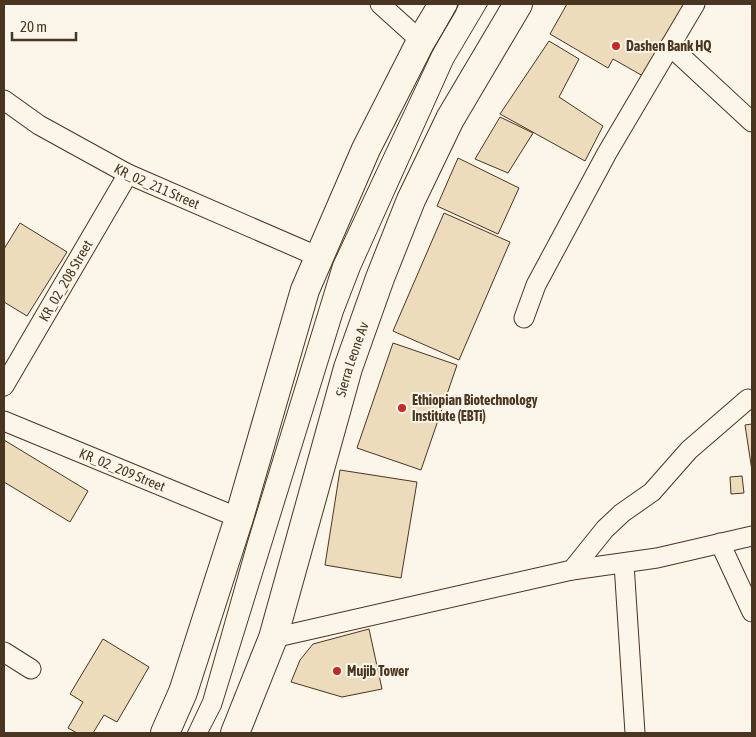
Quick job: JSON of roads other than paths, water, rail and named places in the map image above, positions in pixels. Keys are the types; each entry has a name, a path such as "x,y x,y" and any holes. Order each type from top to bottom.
{"main road":[{"path":"165,733 183,692 240,518 298,315 319,257 366,149 421,41 443,4"},
{"name":"Sierra Leone Av","path":"235,733 273,638 348,368 380,278 411,200 450,119 518,4"}],"street":[{"path":"380,4 421,41"},
{"path":"524,318 536,284 607,154 695,4"},
{"path":"670,46 752,122"},
{"name":"KR_02_211 Street","path":"4,100 39,125 128,174 319,257"},
{"name":"KR_02_208 Street","path":"4,386 128,174"},
{"path":"572,570 605,528 622,513 652,492 689,450 748,399"},
{"name":"KR_02_209 Street","path":"4,421 240,518"},
{"path":"273,638 572,570 624,564 752,536"},
{"path":"720,543 752,612"},
{"path":"624,564 635,733"},
{"path":"4,652 31,669"}],"tram line":[{"path":"187,733 203,699 248,540 333,263 432,52 459,4"},
{"path":"208,733 221,708 343,314 360,270 453,63 488,4"}],"place":[{"name":"Dashen Bank HQ","path":"616,46"},
{"name":"Ethiopian Biotechnology Institute (EBTi)","path":"402,408"},
{"name":"Mujib Tower","path":"337,671"}]}
